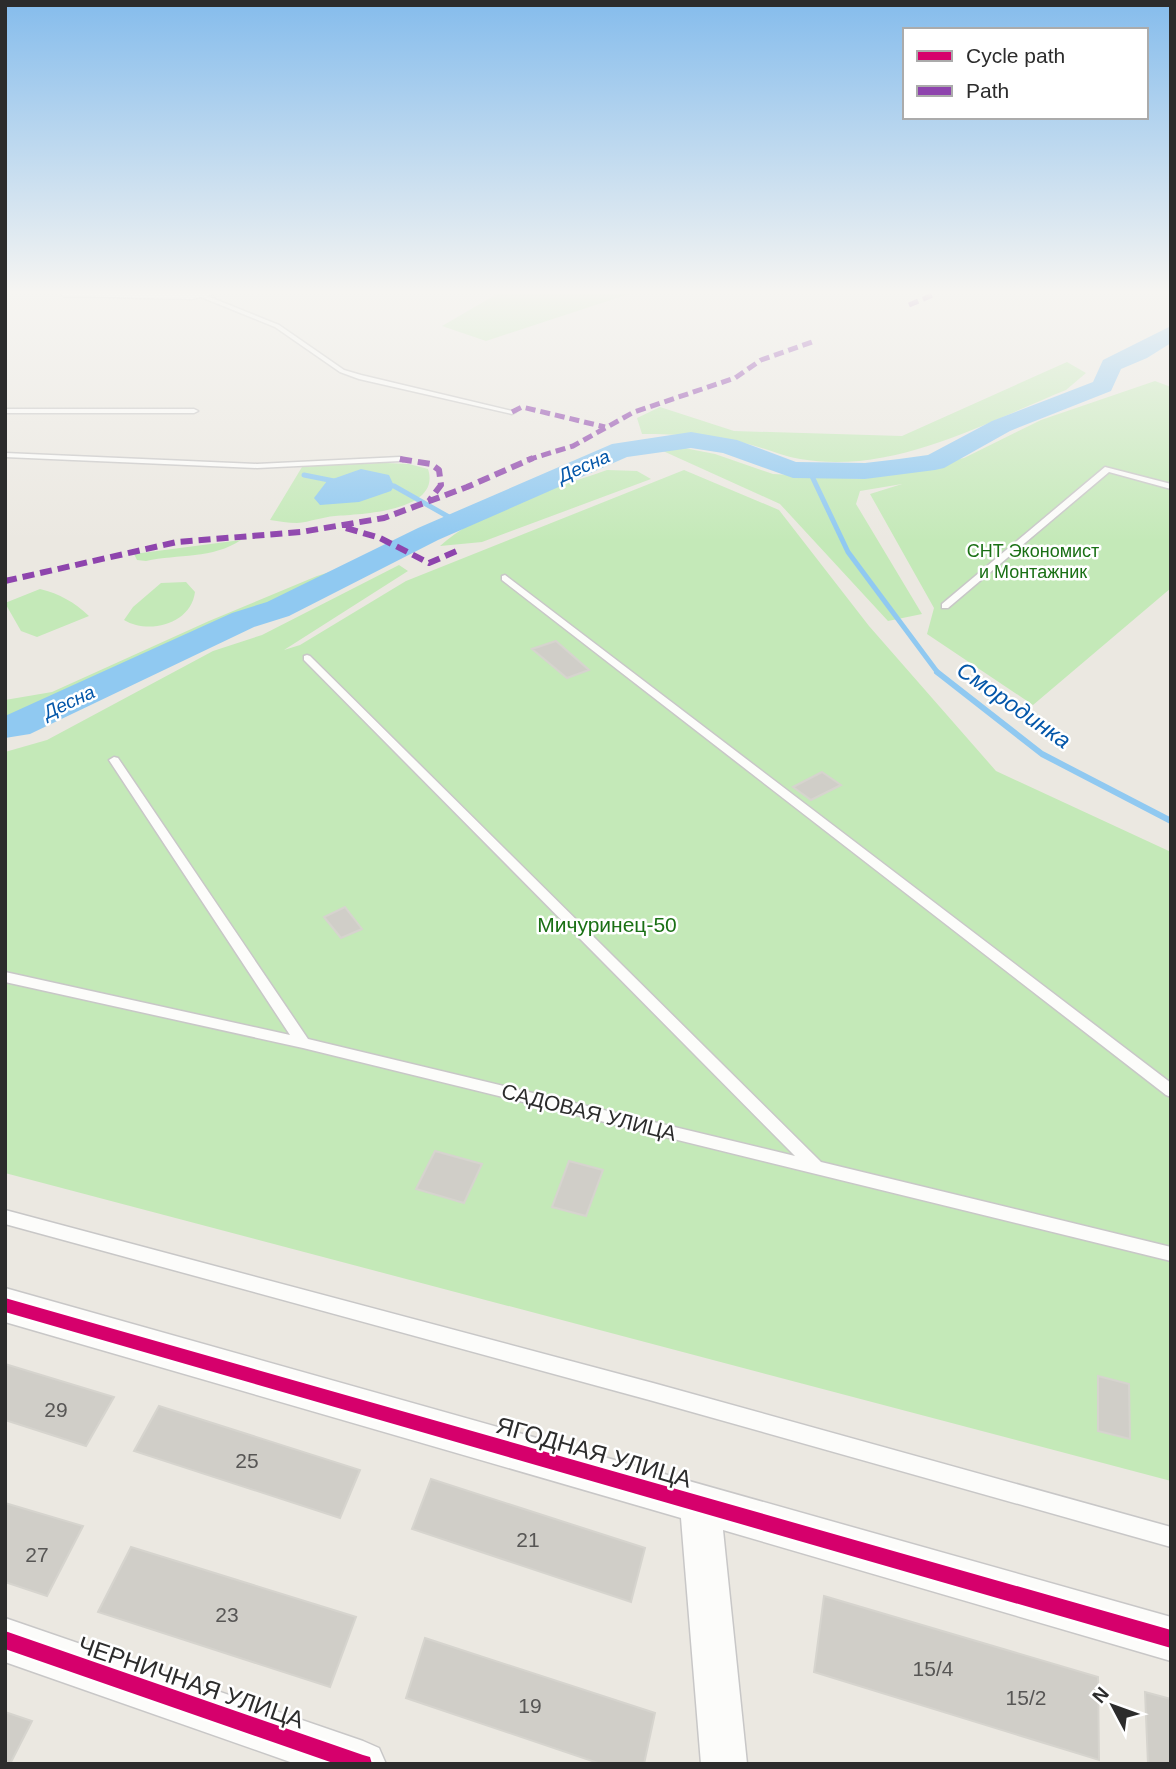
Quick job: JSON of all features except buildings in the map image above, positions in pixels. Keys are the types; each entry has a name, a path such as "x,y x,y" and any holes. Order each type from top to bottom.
{"street":[{"name":"ЯГОДНАЯ УЛИЦА","path":"5,1305 1171,1639"},
{"path":"701,1505 724,1764"},
{"name":"ЧЕРНИЧНАЯ УЛИЦА","path":"5,1640 363,1764"}],"lane":[{"path":"358,377 512,412"},
{"path":"5,411 194,411"},
{"path":"5,454 257,466 400,458"},
{"path":"945,606 1108,469 1171,486"},
{"path":"505,578 1171,1091"},
{"path":"307,658 817,1168"},
{"path":"114,760 303,1043"},
{"name":"САДОВАЯ УЛИЦА","path":"5,977 303,1043 1171,1254"},
{"path":"5,1217 653,1392 1171,1537"}],"green space":[{"path":"1035,377 1082,377 1066,390 969,431 903,453 869,460 835,462 800,459 721,439 642,434 637,418 660,407 734,431 902,436"},
{"name":"СНТ Экономист и Монтажник","path":"1155,381 1171,387 1171,588 1033,705 927,634 934,608 870,494 902,484 860,491 856,504 922,614 888,621 780,504 663,451 679,447 715,454 773,474 864,479 964,458 1041,420"},
{"path":"365,462 409,464 428,469 429,483 423,494 411,502 379,512 297,523 270,520 302,467"},
{"path":"607,470 637,471 651,479 482,542 440,546 477,520 519,500"},
{"name":"Мичуринец-50","path":"684,470 779,510 869,626 996,771 1171,852 1171,1481 5,1173 5,752 47,740 213,651 262,635 399,565 408,571 284,650 300,645 406,581"},
{"path":"241,540 219,550 195,555 146,561 137,560 134,554"},
{"path":"365,561 382,564 348,580 238,618 16,723 5,724 5,700 52,692 209,621 317,576"},
{"path":"186,582 195,592 186,612 177,619 156,626 124,620 133,607 161,583"},
{"path":"40,589 66,599 89,616 37,637 21,631 5,603"}],"water":[{"path":"361,469 389,475 394,486 391,491 359,502 320,505 314,498 327,481"}],"waterway":[{"name":"Десна","path":"5,727 17,726 243,620 278,609 428,534 621,450 691,440 728,446 793,470 865,471 935,462 1001,426 1103,386 1107,377"},
{"name":"Смородинка","path":"809,470 848,552 938,672"},
{"path":"304,475 334,481"},
{"path":"387,485 394,486 456,521"},
{"name":"Смородинка","path":"938,672 1042,754 1171,821"}],"marked path":[{"path":"5,581 177,542 301,532 384,518 467,487 529,459 573,446 634,412 737,377"},
{"path":"512,412 522,407 605,427"},
{"path":"400,459 431,464 439,470 441,485 429,501"},
{"path":"346,528 380,538 429,563 459,550"}],"cycle path":[{"path":"5,1305 1171,1639"},
{"path":"5,1640 363,1764"}]}
